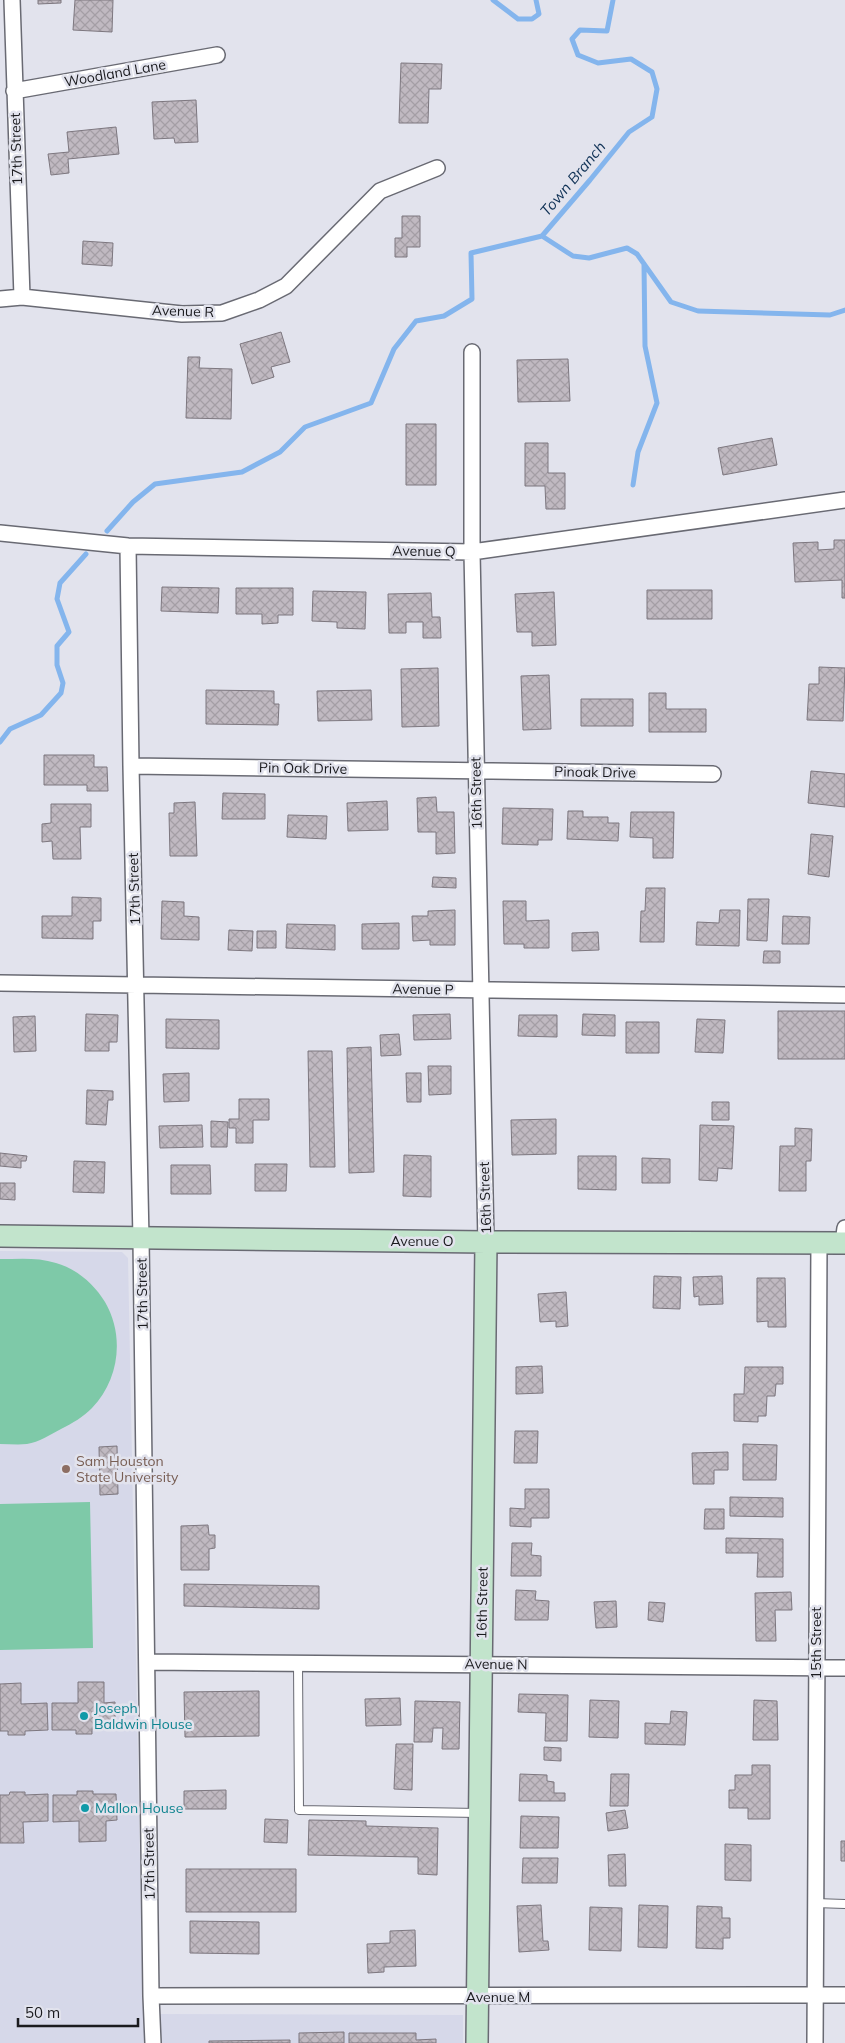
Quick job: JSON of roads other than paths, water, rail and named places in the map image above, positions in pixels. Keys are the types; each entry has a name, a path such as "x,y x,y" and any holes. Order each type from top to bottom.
{"street":[{"name":"17th Street","path":"12,0 22,298"},
{"name":"Woodland Lane","path":"14,90 217,55"},
{"name":"Avenue R","path":"0,299 22,298 182,314 222,313 259,300 286,286 380,191 437,168"},
{"name":"16th Street","path":"472,352 472,552 486,1242 477,2043"},
{"name":"Avenue Q","path":"0,533 128,546 472,552 845,500"},
{"name":"17th Street","path":"128,546 142,1239 153,2043"},
{"name":"Pin Oak Drive","path":"131,766 476,770"},
{"name":"Pinoak Drive","path":"476,770 713,774"},
{"name":"Avenue P","path":"0,983 845,995"},
{"name":"Avenue O","path":"0,1236 486,1242 819,1243 844,1238"},
{"name":"15th Street","path":"815,2043 819,1243"},
{"name":"Avenue N","path":"147,1662 845,1668"},
{"name":"Avenue M","path":"151,1996 845,1995"}],"lane":[{"path":"298,1663 299,1810 480,1813"},
{"path":"815,1903 845,1904"}],"waterway":[{"name":"Town Branch","path":"493,0 518,19 532,19 539,14 536,0"},
{"name":"Town Branch","path":"613,0 607,31 580,30 572,39 578,55 598,63 631,59 652,72 657,89 652,117 629,132 542,236 573,256 589,258 627,248 637,254 671,302 698,311 830,315 845,310"},
{"path":"107,531 133,502 155,484 242,472 280,452 305,427 371,403 394,349 416,321 444,316 472,299 471,253 542,236"},
{"path":"633,485 638,452 657,403 645,346 644,264"},
{"path":"0,742 10,729 41,715 61,693 63,683 57,665 57,646 69,632 57,599 60,583 86,554"}],"place":[{"name":"Sam Houston State University","path":"66,1469"},
{"name":"Joseph Baldwin House","path":"84,1716"},
{"name":"Mallon House","path":"85,1808"}]}
